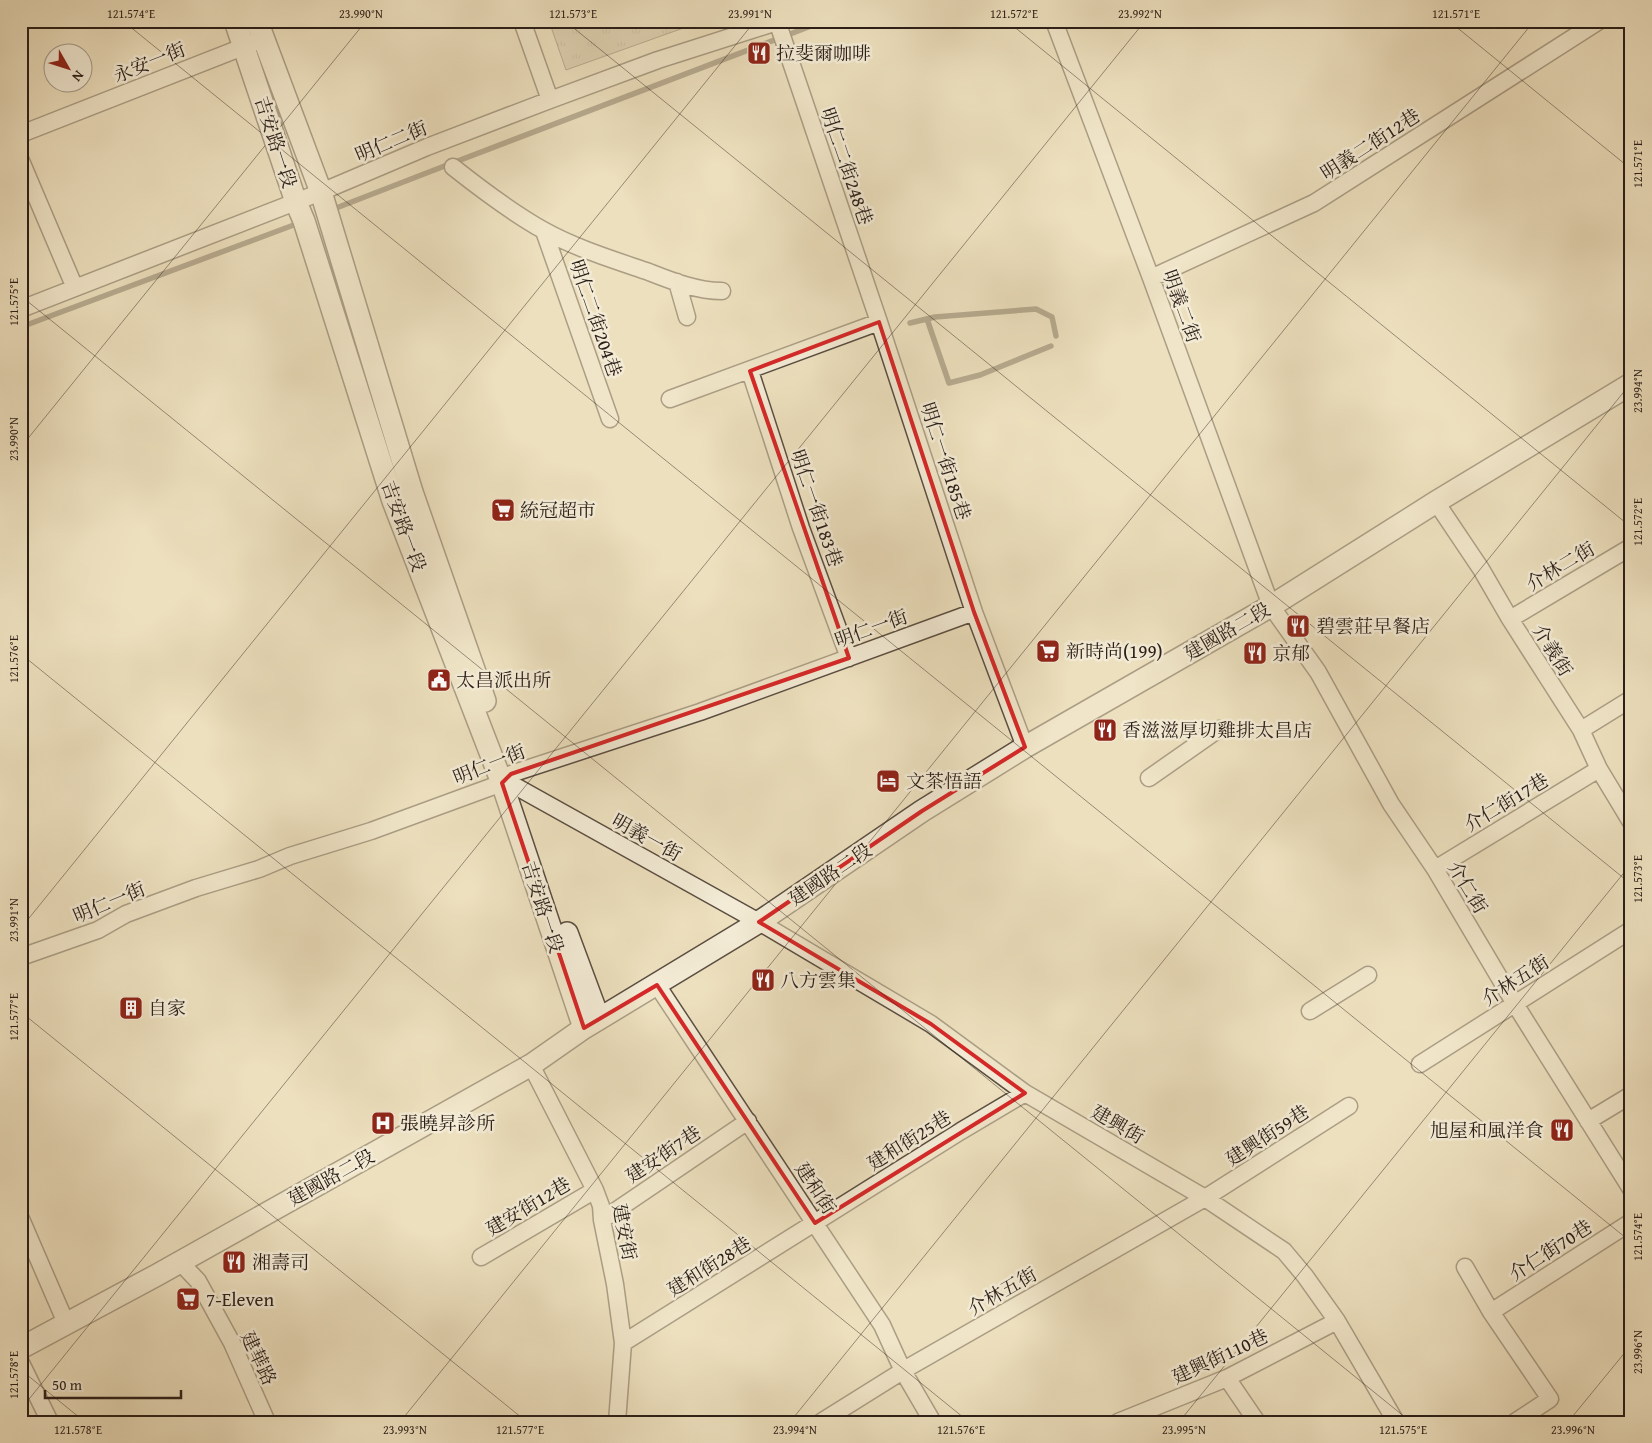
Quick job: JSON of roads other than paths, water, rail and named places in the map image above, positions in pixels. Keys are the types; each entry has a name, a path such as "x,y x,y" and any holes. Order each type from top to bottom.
{"street":[{"name":"吉安路一段","path":"235,21 304,221 393,501 535,847 591,1024"},
{"path":"522,21 550,100"},
{"name":"明義二街","path":"1054,21 1151,278 1271,606"},
{"name":"明義二街12巷","path":"1151,278 1314,203 1600,21"},
{"name":"明仁二街","path":"21,309 296,202 427,147 550,100 658,60 778,22"},
{"name":"明仁二街248巷","path":"778,22 879,322"},
{"name":"吉安路一段","path":"261,31 321,192 412,492 509,781"},
{"name":"永安一街","path":"21,134 244,46 261,31"},
{"path":"21,161 76,288"},
{"name":"明仁二街204巷","path":"453,166 496,201 544,231 606,257 677,282 710,291 722,291"},
{"name":"明仁二街204巷","path":"544,231 610,418"},
{"path":"677,282 687,318"},
{"path":"670,398 750,371 879,322"},
{"name":"明仁一街185巷","path":"879,322 974,612 1025,748"},
{"name":"明仁一街183巷","path":"750,371 801,528 849,658"},
{"name":"建國路二段","path":"21,1348 180,1262 531,1065 591,1024 759,922 922,811 1025,748 1271,606 1436,502 1630,387"},
{"name":"介義街","path":"1436,502 1482,569 1510,620 1581,730 1599,769 1631,822"},
{"name":"介林二街","path":"1510,620 1631,547"},
{"name":"介仁街","path":"1271,606 1318,672 1391,804 1435,869 1515,1004 1631,1189"},
{"name":"明仁一街","path":"21,958 98,930 126,914 196,888 371,831 974,612"},
{"path":"1581,730 1631,699"},
{"path":"1149,778 1219,729"},
{"name":"介仁街17巷","path":"1435,869 1599,769"},
{"name":"明義一街","path":"509,781 759,922"},
{"name":"建興街","path":"759,922 931,1024 1025,1093 1205,1198 1284,1251 1305,1276 1337,1321 1396,1422"},
{"name":"介林五街","path":"1420,1064 1631,930"},
{"path":"1310,1011 1368,975"},
{"name":"建和街","path":"657,985 882,1325 903,1371 931,1420"},
{"name":"建安街","path":"531,1065 595,1190 600,1206 615,1284 623,1343 618,1422"},
{"name":"建和街25巷","path":"815,1223 1025,1093"},
{"path":"1588,1121 1631,1095"},
{"name":"建興街59巷","path":"1205,1198 1349,1106"},
{"name":"建安街7巷","path":"602,1220 748,1121"},
{"name":"建安街12巷","path":"481,1257 595,1190"},
{"name":"介林五街","path":"821,1422 903,1371 1205,1198"},
{"path":"21,1219 66,1323"},
{"name":"介仁街70巷","path":"1491,1312 1631,1222"},
{"name":"建和街28巷","path":"623,1343 815,1223"},
{"name":"建華路","path":"180,1262 198,1281 232,1343 267,1422"},
{"path":"1465,1267 1491,1312 1550,1399 1515,1422"},
{"name":"建興街110巷","path":"1118,1422 1227,1378 1337,1321"},
{"path":"21,1363 50,1422"},
{"path":"1227,1378 1257,1422"}],"waterway":[{"path":"331,210 824,21"},
{"path":"21,327 299,223"},
{"path":"910,323 935,317 1036,309 1052,317 1056,336"},
{"path":"927,319 949,383 980,375 1051,346"}],"place":[{"name":"拉斐爾咖啡","path":"759,53"},
{"name":"統冠超市","path":"503,510"},
{"name":"碧雲莊早餐店","path":"1298,626"},
{"name":"新時尚(199)","path":"1048,651"},
{"name":"京郁","path":"1255,653"},
{"name":"太昌派出所","path":"439,680"},
{"name":"香滋滋厚切雞排太昌店","path":"1105,730"},
{"name":"文茶悟語","path":"888,781"},
{"name":"八方雲集","path":"763,980"},
{"name":"自家","path":"131,1008"},
{"name":"張曉昇診所","path":"383,1123"},
{"name":"旭屋和風洋食","path":"1562,1130"},
{"name":"湘壽司","path":"234,1262"},
{"name":"7-Eleven","path":"188,1299"}]}
